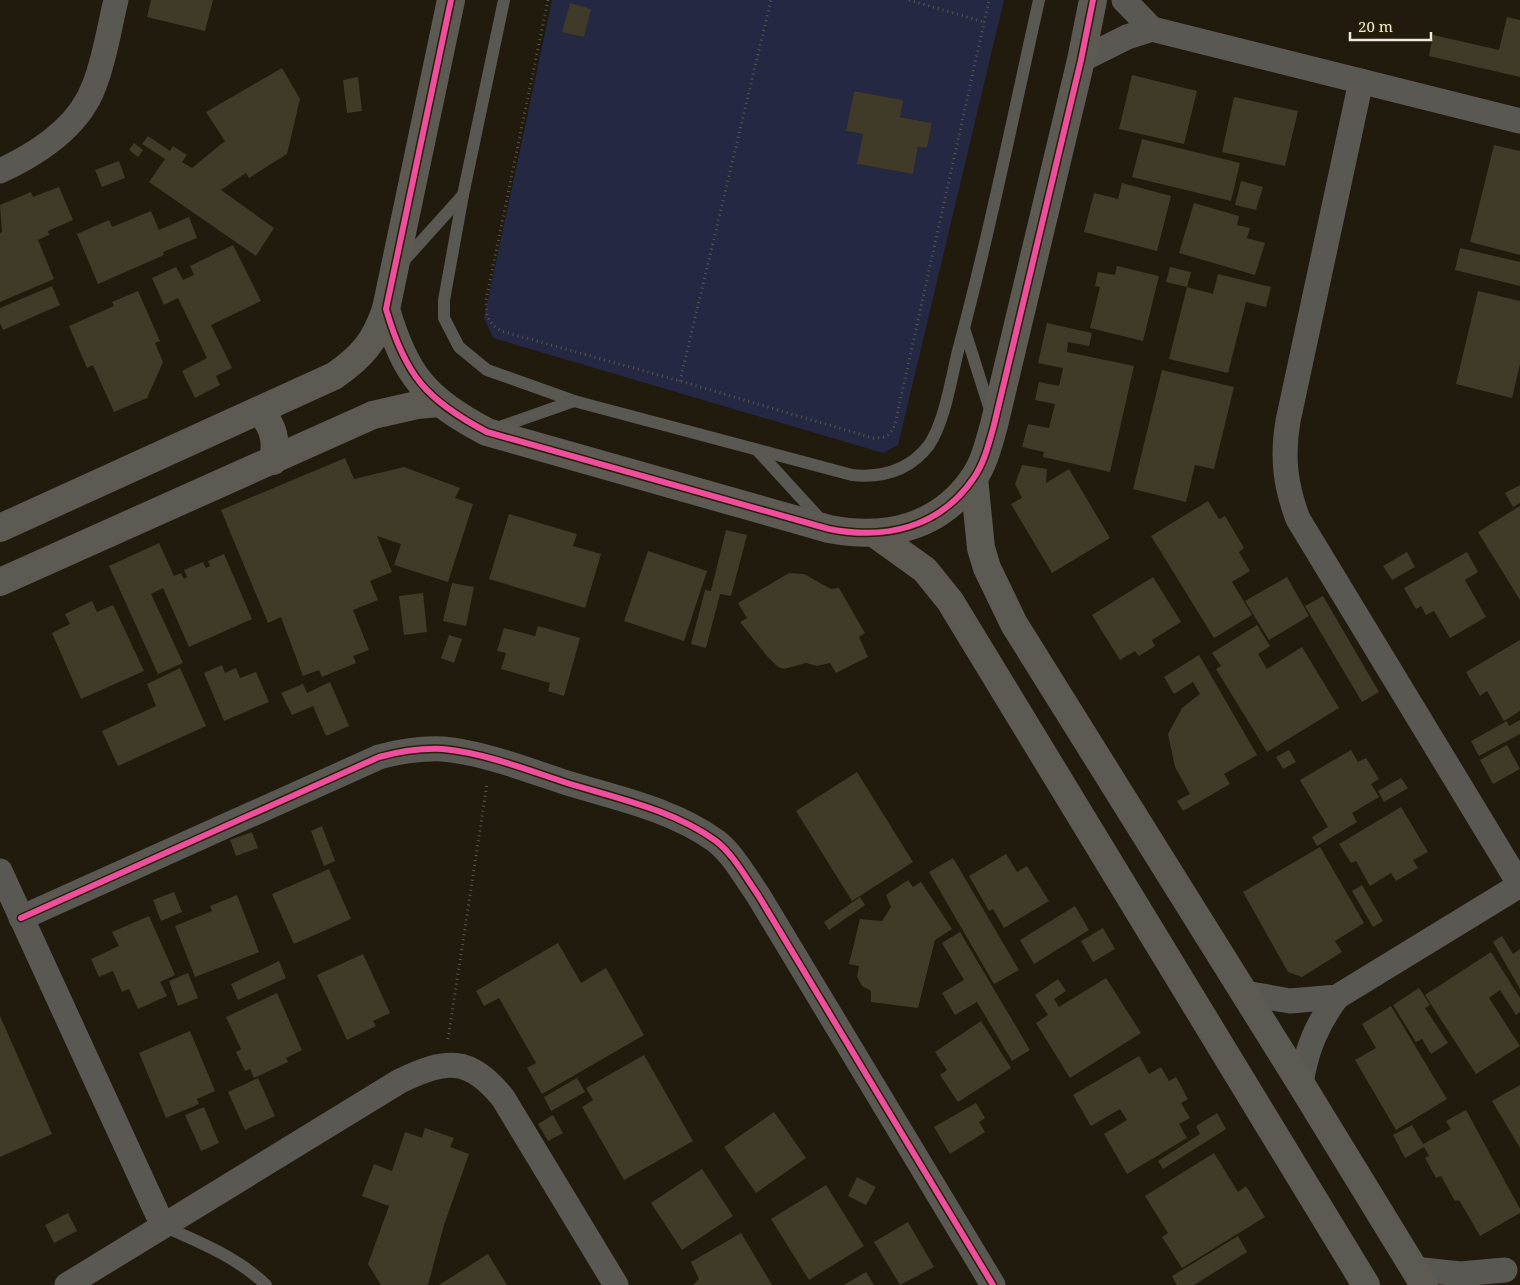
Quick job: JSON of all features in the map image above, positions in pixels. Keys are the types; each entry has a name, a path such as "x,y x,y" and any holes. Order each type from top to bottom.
{"street":[{"path":"0,171 35,152 61,133 82,111 94,86 116,0"},
{"path":"0,528 334,376 352,364 366,350 378,332 386,309 451,0"},
{"path":"386,309 394,338 405,363 421,385 457,416 487,432 829,529 875,534 905,528 933,516 955,501 974,478 984,459 994,425 1081,60 1093,0"},
{"path":"1124,0 1152,29"},
{"path":"1081,60 1127,37 1152,29 1520,121"},
{"path":"1302,1084 1305,1060 1312,1037 1323,1016 1337,997 1520,885 1298,519 1289,495 1284,471 1284,446 1288,421 1361,81"},
{"path":"0,582 274,462 373,415 417,405 440,403"},
{"path":"260,411 269,421 275,434 274,462"},
{"path":"974,478 981,548 987,568 1014,624 1302,1084 1419,1277 1506,1272"},
{"path":"875,534 908,557 939,585 1366,1285"},
{"path":"974,640 992,629 1014,624"},
{"path":"22,918 379,757 424,748 445,749 491,758 660,812 690,824 718,843 738,866 758,895 993,1285"},
{"path":"0,871 163,1226"},
{"path":"1245,993 1290,1001 1337,997"},
{"path":"67,1285 400,1081 444,1064 468,1068 488,1079 503,1098 616,1285"}],"lane":[{"path":"504,0 463,195 444,300 444,318 450,334 470,359 487,370 574,401 852,476 870,477 903,468 918,458 929,444 937,429 964,328 1039,0"},
{"path":"393,273 463,195"},
{"path":"964,328 994,425"},
{"path":"487,432 574,401"},
{"path":"757,450 829,529"},
{"path":"163,1226 210,1246 254,1273 266,1285"}],"path":[{"path":"548,0 486,300 486,314 491,325 501,331 873,438 884,438 891,433 896,424 989,0"},
{"path":"680,381 771,0"},
{"path":"909,0 984,22"},
{"path":"444,1064 491,758"}],"shaded area":[{"path":"552,0 1004,0 898,445 883,453 493,338 484,318","holes":["854,91 902,100 900,117 932,123 927,148 918,147 913,174 858,164 863,134 846,131"]}],"building":[{"path":"151,0 213,0 205,31 147,17"},
{"path":"570,3 591,9 584,37 562,32"},
{"path":"1507,17 1520,20 1520,77 1429,56 1433,35 1499,50"},
{"path":"282,68 300,99 287,154 249,178 246,173 221,190 274,228 256,256 149,182 165,159 142,144 148,136 170,151 173,146 187,155 182,162 192,168 225,141 206,112"},
{"path":"1132,75 1197,91 1184,144 1119,129"},
{"path":"358,77 362,111 347,113 343,80"},
{"path":"854,91 903,100 900,117 932,123 927,148 918,147 913,174 857,164 863,134 846,131"},
{"path":"1234,97 1298,111 1285,166 1222,152"},
{"path":"1142,139 1240,163 1231,201 1132,177"},
{"path":"134,143 143,150 138,157 129,150"},
{"path":"1494,145 1520,151 1520,255 1470,242"},
{"path":"119,161 125,178 102,187 95,170"},
{"path":"1241,181 1263,187 1256,210 1235,205"},
{"path":"1122,183 1171,196 1157,251 1084,232 1094,193 1118,199"},
{"path":"59,187 73,220 48,231 49,235 38,240 54,279 0,302 0,233 2,232 0,205 31,192 33,197"},
{"path":"1194,203 1239,216 1237,225 1250,228 1247,238 1265,243 1255,275 1179,253"},
{"path":"151,211 159,230 189,217 197,238 163,252 164,255 98,284 77,234 109,220 112,227"},
{"path":"233,245 261,301 211,325 232,368 216,376 220,385 195,398 182,371 207,358 178,298 164,305 152,278 176,267 183,280 194,275 190,266"},
{"path":"1460,248 1520,262 1520,286 1455,270"},
{"path":"1117,266 1159,276 1143,341 1090,328 1100,287 1095,286 1098,272 1115,275"},
{"path":"1170,267 1191,272 1187,287 1166,282"},
{"path":"1218,274 1271,287 1266,307 1246,302 1228,373 1169,359 1187,287 1213,294"},
{"path":"52,286 60,305 3,330 0,323 0,308"},
{"path":"138,291 160,341 155,343 163,362 147,398 114,412 93,365 87,368 69,326 114,306 112,302"},
{"path":"1478,291 1520,301 1520,364 1512,398 1456,384"},
{"path":"1047,323 1092,333 1089,346 1068,342 1067,352 1134,366 1110,472 1043,457 1044,452 1022,447 1028,424 1049,428 1055,404 1035,400 1039,382 1059,386 1063,368 1038,363"},
{"path":"1162,370 1234,387 1214,469 1195,465 1186,502 1133,489"},
{"path":"345,458 354,479 404,467 460,488 455,498 473,504 448,582 394,565 401,544 377,536 392,572 370,581 378,600 353,610 369,650 353,656 356,663 322,677 319,670 303,676 281,617 268,623 221,510"},
{"path":"1022,465 1047,469 1046,483 1069,469 1110,538 1052,573 1011,504 1022,498 1015,484"},
{"path":"1520,485 1520,503 1513,507 1505,493"},
{"path":"1208,501 1219,519 1225,516 1244,548 1239,552 1250,571 1232,582 1252,615 1214,638 1151,536"},
{"path":"1520,506 1520,600 1478,532"},
{"path":"509,514 577,534 573,546 601,554 585,608 489,579"},
{"path":"726,530 747,535 731,596 720,594 706,648 691,644 705,590 711,591"},
{"path":"159,543 174,576 181,573 184,579 187,577 184,570 203,562 206,568 210,566 208,561 224,554 252,619 189,647 163,588 151,594 183,663 158,674 109,566"},
{"path":"648,551 707,571 684,641 624,621"},
{"path":"1407,552 1415,567 1392,580 1383,566"},
{"path":"1467,552 1478,572 1465,580 1486,617 1450,638 1434,611 1426,615 1421,606 1416,609 1404,588"},
{"path":"789,573 804,574 831,589 839,588 865,633 859,637 868,657 836,673 830,663 817,666 806,663 784,669 778,667 767,656 740,622 747,618 738,603"},
{"path":"1153,577 1181,622 1152,640 1155,646 1139,656 1135,651 1120,660 1092,615"},
{"path":"1287,577 1309,616 1269,640 1245,601"},
{"path":"452,583 474,587 466,626 443,621"},
{"path":"423,593 427,632 404,635 399,596"},
{"path":"1323,596 1379,692 1362,702 1305,606"},
{"path":"92,601 97,612 113,605 144,671 81,699 52,633 70,624 65,614"},
{"path":"1257,625 1270,646 1258,654 1267,669 1302,647 1339,708 1267,752 1216,669 1221,666 1212,653"},
{"path":"538,626 580,638 564,696 548,691 550,683 501,669 506,653 497,651 504,628 535,636"},
{"path":"449,635 462,639 454,663 441,658"},
{"path":"1520,640 1520,711 1504,721 1487,691 1480,696 1466,672"},
{"path":"1199,655 1257,755 1224,774 1230,784 1183,811 1177,801 1190,794 1175,767 1168,734 1182,708 1200,694 1193,682 1174,694 1164,677"},
{"path":"222,665 225,673 236,668 240,678 256,672 269,702 224,721 204,673"},
{"path":"180,668 206,726 118,766 102,731 156,706 147,684"},
{"path":"330,682 349,726 326,736 313,706 292,715 281,693 303,684 307,693"},
{"path":"1520,720 1520,734 1479,756 1471,741 1507,721 1509,726"},
{"path":"1507,745 1520,769 1493,784 1480,760"},
{"path":"1289,750 1296,762 1283,769 1276,757"},
{"path":"1351,750 1358,762 1366,758 1379,779 1371,784 1379,797 1352,813 1357,822 1317,846 1312,837 1328,827 1300,780"},
{"path":"857,772 913,862 852,901 796,811"},
{"path":"1401,778 1408,788 1384,802 1378,791"},
{"path":"1401,807 1428,852 1413,860 1418,868 1396,881 1391,873 1370,886 1356,861 1351,863 1339,844"},
{"path":"322,826 335,861 324,866 311,831"},
{"path":"252,832 258,848 236,856 230,840"},
{"path":"1320,847 1364,923 1335,941 1342,952 1302,977 1288,972 1243,892"},
{"path":"1006,854 1017,872 1027,866 1049,901 1004,928 993,909 989,911 969,876"},
{"path":"953,858 1019,970 994,984 929,872"},
{"path":"329,869 351,919 294,944 272,894"},
{"path":"908,880 913,887 921,882 952,929 935,940 918,1008 871,1002 871,991 862,986 857,977 859,966 849,964 860,919 882,921 891,907 886,895"},
{"path":"1362,885 1383,921 1373,927 1352,891"},
{"path":"174,892 182,912 161,921 153,900"},
{"path":"237,895 259,952 195,977 175,926 212,911 210,906"},
{"path":"860,897 865,905 829,930 824,922"},
{"path":"1075,906 1089,930 1034,964 1020,940"},
{"path":"149,916 175,975 160,982 167,996 138,1009 129,989 122,992 113,971 99,977 91,959 119,946 112,932"},
{"path":"1103,928 1115,949 1093,962 1081,941"},
{"path":"960,932 1030,1050 1012,1061 977,1002 955,1015 942,993 964,980 942,943"},
{"path":"1502,936 1513,954 1520,949 1520,989 1493,942"},
{"path":"558,943 581,983 606,968 644,1035 542,1094 527,1068 536,1063 499,998 484,1006 476,991"},
{"path":"1491,952 1520,998 1520,1012 1516,1015 1500,990 1489,998 1520,1046 1476,1074 1425,995"},
{"path":"363,954 390,1013 373,1021 376,1026 347,1040 317,975"},
{"path":"279,961 286,978 238,1000 231,984"},
{"path":"188,973 198,998 178,1006 169,981"},
{"path":"1106,978 1141,1033 1070,1078 1036,1023 1048,1015 1035,995 1058,979 1066,991 1054,999 1059,1007"},
{"path":"1419,988 1430,1005 1425,1008 1448,1043 1431,1054 1422,1039 1416,1042 1393,1005"},
{"path":"277,993 302,1050 286,1058 288,1062 254,1078 250,1069 245,1071 236,1052 241,1049 226,1017"},
{"path":"1391,1006 1447,1099 1396,1130 1355,1060 1376,1048 1362,1024"},
{"path":"0,1016 52,1134 0,1157"},
{"path":"981,1021 1011,1068 958,1102 940,1075 947,1070 935,1052"},
{"path":"190,1031 215,1091 197,1099 199,1104 166,1118 139,1053"},
{"path":"644,1055 693,1141 624,1180 582,1107 593,1100 586,1088"},
{"path":"1139,1056 1149,1074 1161,1067 1169,1081 1176,1077 1188,1099 1181,1103 1190,1118 1179,1124 1187,1138 1127,1174 1104,1134 1127,1120 1120,1109 1091,1126 1073,1095"},
{"path":"258,1078 275,1116 245,1130 228,1092"},
{"path":"577,1078 585,1092 551,1111 544,1097"},
{"path":"1520,1085 1520,1148 1492,1101"},
{"path":"976,1103 985,1118 979,1122 985,1132 950,1154 934,1127"},
{"path":"204,1107 219,1143 201,1151 185,1115"},
{"path":"1466,1110 1520,1209 1520,1213 1480,1236 1459,1200 1455,1201 1441,1176 1436,1178 1425,1158 1429,1156 1424,1147 1405,1158 1393,1135 1412,1125 1423,1144 1451,1129 1446,1121"},
{"path":"774,1112 806,1158 756,1193 724,1147"},
{"path":"1217,1113 1226,1129 1163,1169 1158,1161 1200,1134 1196,1126"},
{"path":"553,1115 563,1133 548,1141 538,1124"},
{"path":"425,1128 454,1138 450,1147 469,1154 444,1225 428,1285 381,1285 368,1264 389,1206 362,1196 374,1164 392,1171 405,1132 422,1138"},
{"path":"1214,1153 1238,1192 1246,1186 1265,1217 1182,1268 1162,1237 1168,1233 1145,1196"},
{"path":"702,1169 733,1216 682,1250 651,1203"},
{"path":"857,1177 876,1187 866,1205 848,1196"},
{"path":"826,1185 864,1246 809,1280 771,1219"},
{"path":"68,1213 77,1231 54,1243 45,1225"},
{"path":"908,1222 934,1267 900,1285 874,1242"},
{"path":"741,1233 772,1285 693,1285 699,1279 691,1262"},
{"path":"1238,1236 1247,1252 1194,1285 1177,1285 1172,1276"},
{"path":"488,1254 507,1285 439,1285"},
{"path":"866,1272 874,1285 844,1285"}],"cycle path":[{"path":"451,0 386,309 401,352 421,383 448,409 487,432 829,529 870,533 890,531 909,526 927,519 944,509 959,496 973,479 983,460 994,425 1081,60 1093,0"},
{"path":"21,918 379,757 403,752 443,749 474,754 662,812 699,830 716,841 739,866 993,1285"}]}
